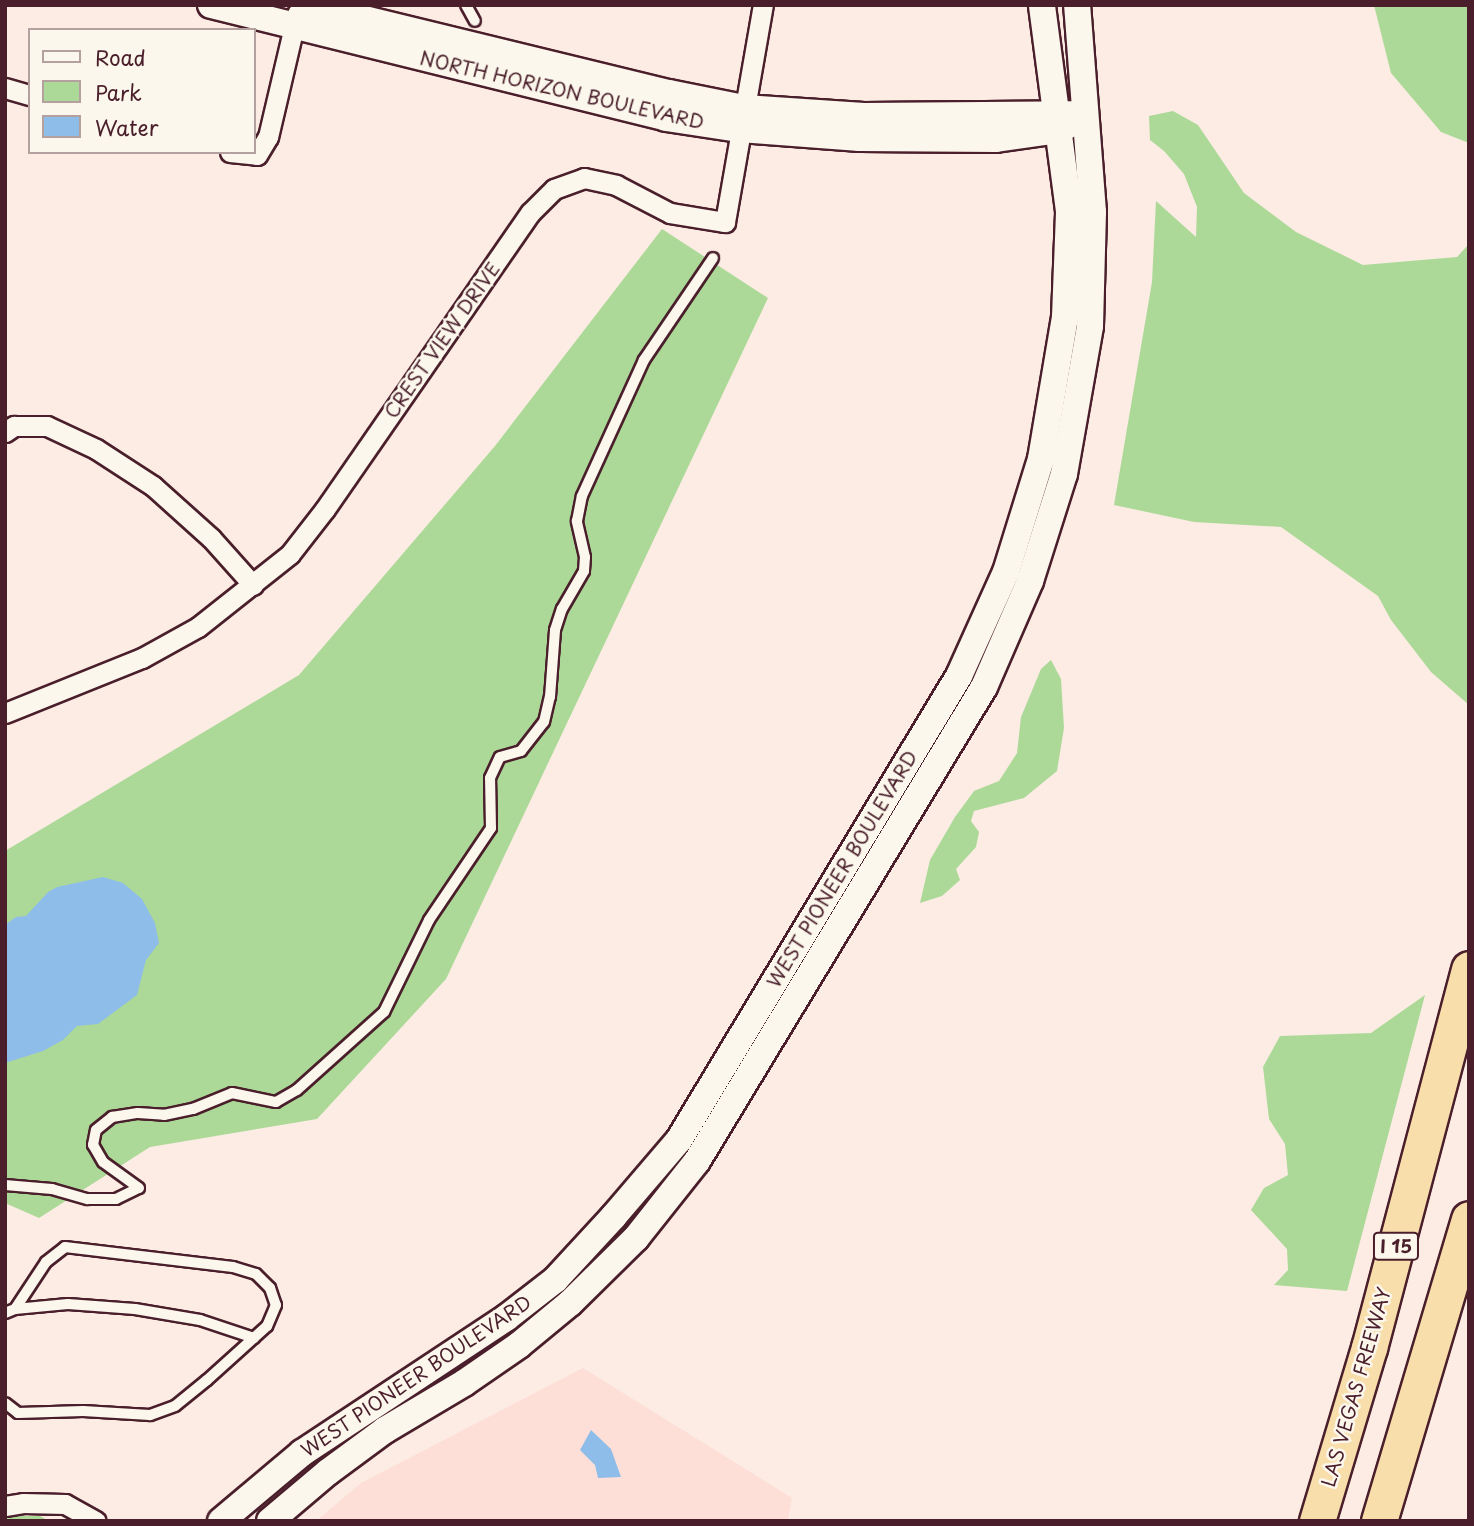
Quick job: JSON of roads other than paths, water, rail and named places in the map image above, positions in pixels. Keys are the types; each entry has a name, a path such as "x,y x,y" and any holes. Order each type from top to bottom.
{"highway":[{"name":"LAS VEGAS FREEWAY","path":"1317,1521 1370,1348 1469,969"},
{"path":"1379,1521 1455,1274 1469,1219"},
{"path":"1399,1521 1448,1322 1455,1274"}],"main road":[{"name":"NORTH HORIZON BOULEVARD","path":"212,5 300,12 666,118 742,119 860,138 996,139 1087,115"},
{"name":"WEST PIONEER BOULEVARD","path":"221,1521 302,1453 506,1318 555,1280 614,1216 679,1140 959,676 1006,572 1041,459 1065,317 1069,212 1042,5"},
{"name":"WEST PIONEER BOULEVARD","path":"270,1521 328,1472 385,1430 464,1383 519,1345 570,1303 636,1238 697,1161 984,687 1030,581 1064,474 1090,326 1093,212 1077,5"}],"street":[{"name":"CREST VIEW DRIVE","path":"5,713 142,658 198,627 290,554 325,509 530,213 554,189 584,177 616,185 670,213 725,222 763,5"},
{"path":"248,154 257,155 268,136 300,12"},
{"path":"5,88 28,94"},
{"path":"5,432 14,426 47,426 96,449 153,486 211,538 253,585"},
{"path":"5,1506 23,1503 65,1504 96,1521"}],"lane":[{"path":"466,5 475,21"},
{"path":"5,1185 52,1189 88,1199 116,1199 139,1188 103,1162 93,1145 96,1130 111,1117 138,1113 164,1115 192,1109 232,1093 275,1102 297,1090 384,1012 429,920 491,828 490,778 500,757 521,751 544,722 550,697 555,630 562,609 584,571 584,549 577,521 582,496 644,360 713,258"},
{"path":"5,1404 18,1413 83,1411 130,1416 149,1415 176,1406 267,1326 276,1305 270,1288 256,1274 233,1267 65,1247 46,1262 10,1311"},
{"path":"10,1311 68,1304 135,1308 200,1320 254,1338"}],"water":[{"path":"103,877 123,883 142,899 155,923 159,943 146,960 137,995 98,1024 77,1026 63,1040 43,1051 5,1063 5,925 16,917 26,916 48,892 57,887"},
{"path":"591,1430 611,1449 621,1477 598,1478 595,1465 580,1450"}]}
